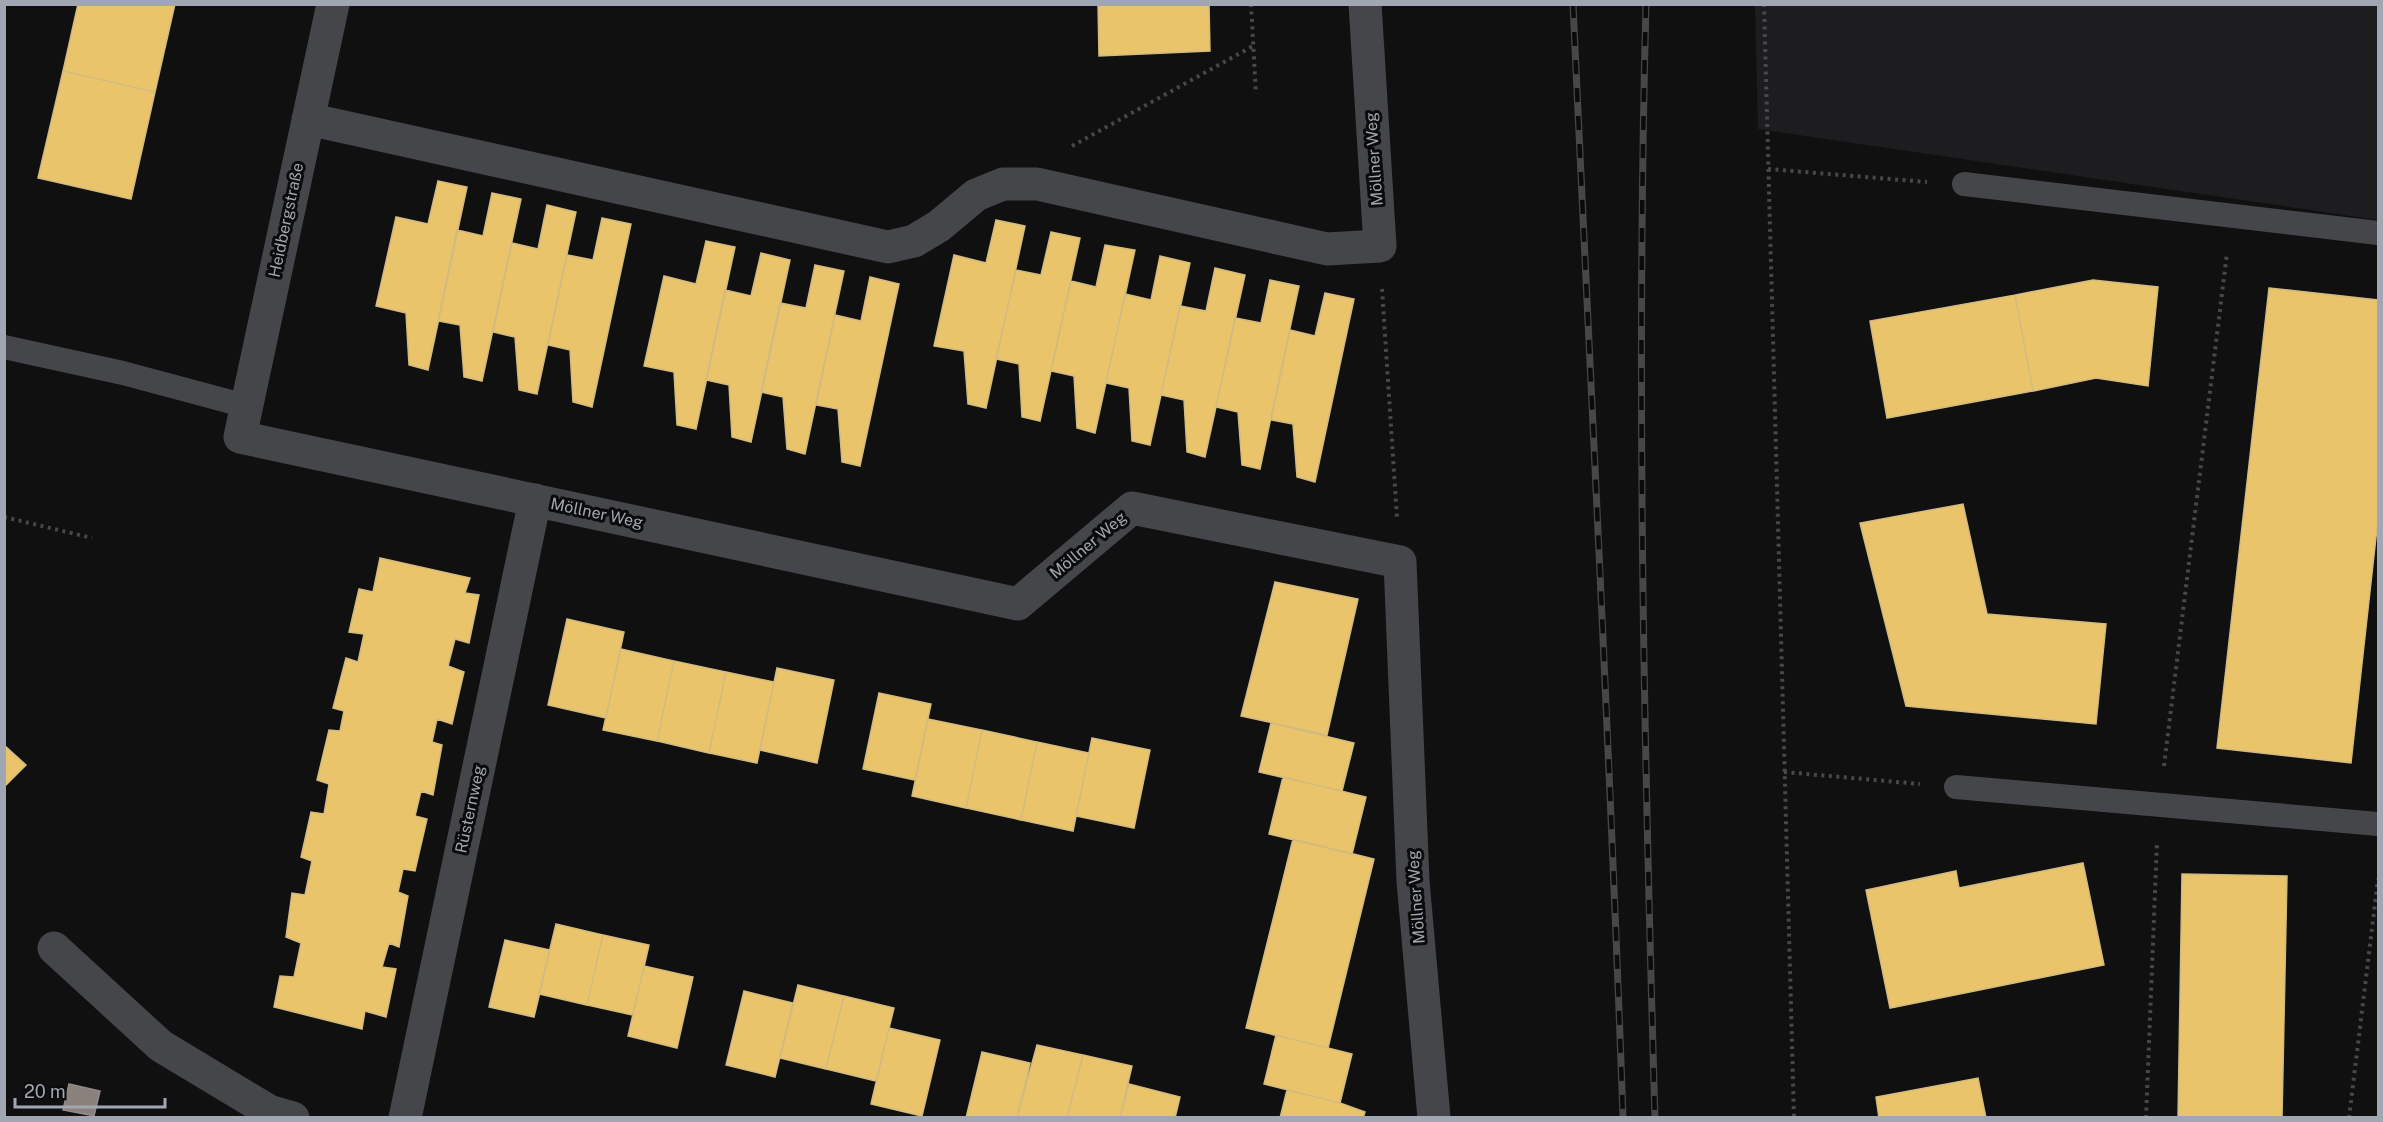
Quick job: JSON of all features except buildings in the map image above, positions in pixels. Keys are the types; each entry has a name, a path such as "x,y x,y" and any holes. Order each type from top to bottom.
{"street":[{"name":"Heidbergstraße","path":"243,421 333,4"},
{"name":"Möllner Weg","path":"1365,4 1380,246"},
{"path":"308,119 888,247 914,241 939,226 976,195 1003,184 1037,184 1327,249 1380,246"},
{"name":"Möllner Weg","path":"243,421 535,500 1018,603 1132,508 1400,562 1413,881 1434,1118"},
{"name":"Rüsternweg","path":"405,1118 535,500"},
{"path":"54,948 161,1046 269,1111 293,1118"}],"lane":[{"path":"1964,184 2379,233"},
{"path":"4,347 123,373 243,421"},
{"path":"1956,787 2379,824"}],"path":[{"path":"1251,4 1256,94"},
{"path":"1764,4 1794,1118"},
{"path":"1065,150 1253,46"},
{"path":"1768,170 1964,184"},
{"path":"2146,1118 2159,805 2231,216"},
{"path":"1380,246 1400,562"},
{"path":"4,517 92,538"},
{"path":"1784,772 1956,787"},
{"path":"2349,1118 2379,879"}],"shaded area":[{"path":"1755,5 2378,5 2378,220 1758,129"}],"railway":[{"path":"1573,4 1623,1118"},
{"path":"1646,4 1642,282 1643,561 1655,1118"}]}
